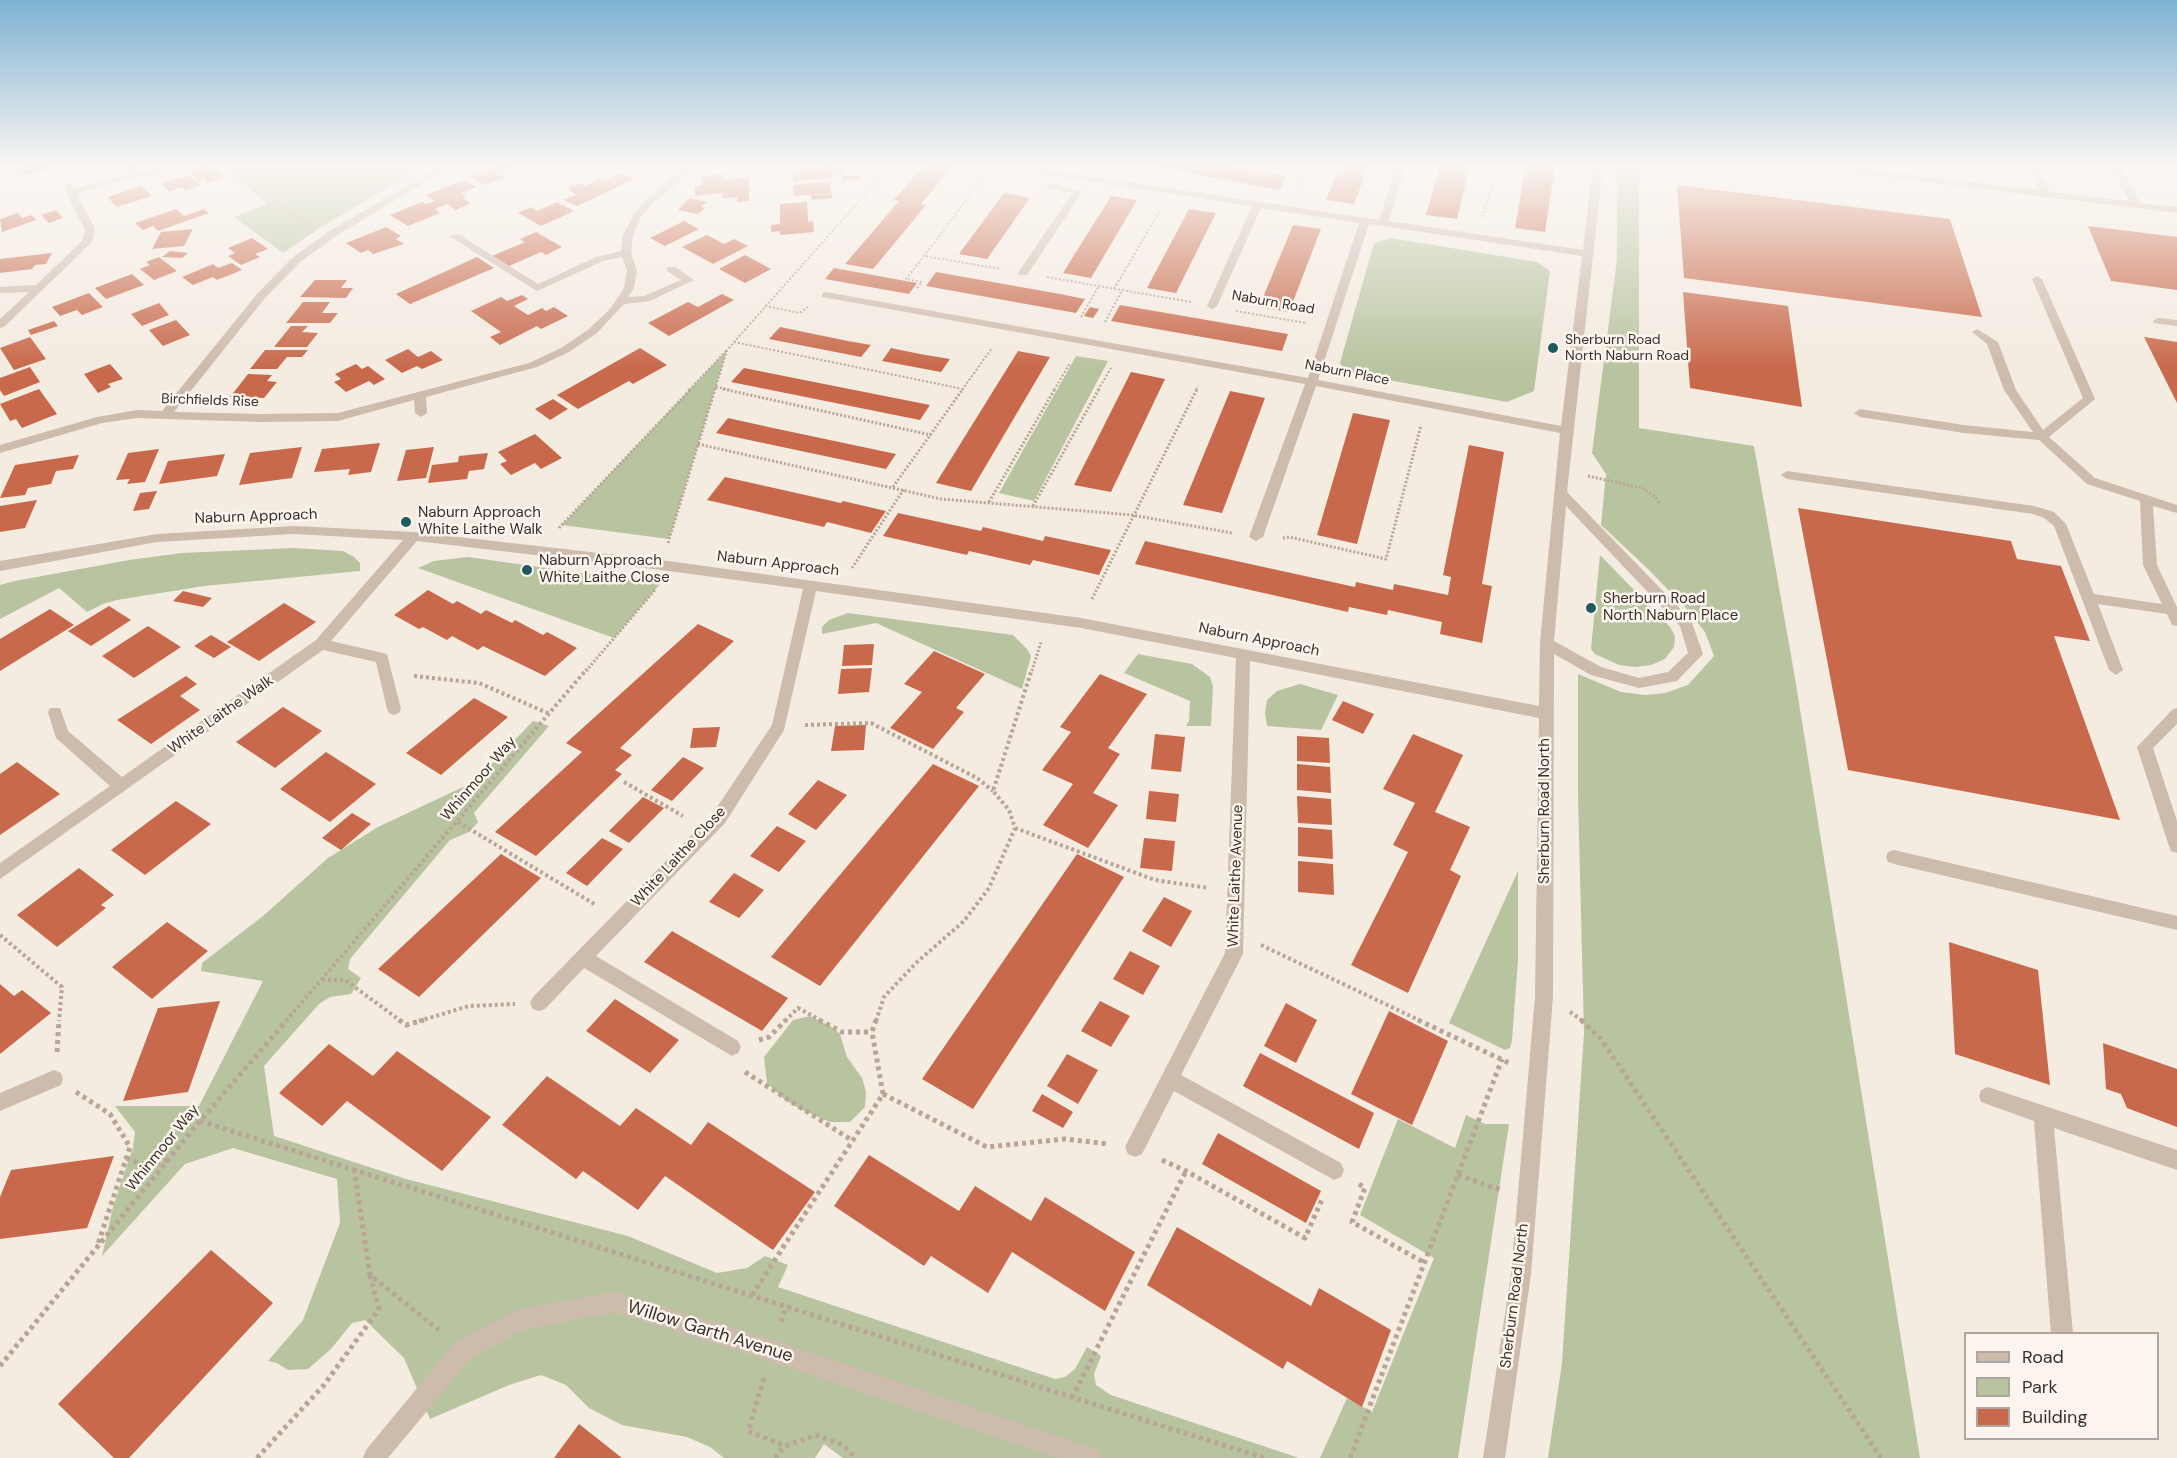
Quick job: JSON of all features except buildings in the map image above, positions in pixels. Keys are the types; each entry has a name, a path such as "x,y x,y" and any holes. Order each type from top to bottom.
{"street":[{"path":"0,325 87,242 89,233"},
{"path":"166,414 261,296 296,260 334,233"},
{"name":"Birchfields Rise","path":"0,449 101,420 138,414 261,418 326,417 369,410 533,365 565,350 592,331 615,310 629,288 632,270 626,253 629,233"},
{"path":"1023,273 1050,233"},
{"name":"Naburn Road","path":"1212,306 1245,233"},
{"path":"1256,537 1312,382 1361,233"},
{"path":"1449,233 1586,254"},
{"name":"Sherburn Road North","path":"1494,1458 1521,1274 1544,997 1547,643 1566,431 1589,233"},
{"path":"454,236 537,288 600,260 626,253"},
{"path":"621,301 646,299 689,280 671,270"},
{"path":"1860,413 2042,438 2071,411 2089,399 2037,279"},
{"path":"0,290 39,288"},
{"name":"Naburn Place","path":"826,295 1209,363 1566,431"},
{"path":"2158,321 2177,323"},
{"path":"1977,332 1992,342 2010,390 2042,438 2091,481 2177,509"},
{"path":"420,396 421,413"},
{"path":"1787,475 2042,512 2060,524 2116,670"},
{"path":"1547,643 1596,671 1639,682 1672,677 1696,654 1686,624 1561,493"},
{"path":"2146,499 2150,565 2174,616"},
{"name":"Naburn Approach","path":"0,566 157,538 294,530 414,536 661,565 1050,618 1243,653 1545,713"},
{"name":"White Laithe Walk","path":"0,872 321,644 414,536"},
{"name":"White Laithe Close","path":"539,1003 718,818 779,726 811,585"},
{"path":"2088,598 2174,616"},
{"path":"321,644 382,658 394,709"},
{"name":"White Laithe Avenue","path":"1135,1147 1234,954 1243,653"},
{"path":"55,712 61,734 121,786"},
{"path":"2177,714 2145,747 2177,846"},
{"path":"1894,857 2177,923"},
{"path":"582,958 732,1047"},
{"path":"0,1102 54,1079"},
{"path":"1170,1079 1334,1170"},
{"path":"1988,1096 2177,1160"},
{"path":"2043,1114 2062,1332"},
{"name":"Willow Garth Avenue","path":"374,1458 463,1350 520,1320 614,1302 773,1351 1081,1456"}],"path":[{"name":"Whinmoor Way","path":"0,1366 200,1121 660,584 661,565 727,350 830,233"},
{"path":"904,309 922,282 906,279 941,233"},
{"path":"1114,289 1147,233"},
{"path":"1475,237 1476,233"},
{"name":"Naburn Road","path":"924,256 1330,327"},
{"path":"1069,339 1098,286"},
{"path":"989,502 1122,290"},
{"path":"765,306 800,313 826,295"},
{"path":"893,487 1007,327"},
{"path":"734,342 963,389"},
{"path":"1033,506 1122,348"},
{"path":"538,550 727,350"},
{"path":"1081,623 1132,515 1209,363"},
{"path":"716,387 931,435"},
{"path":"698,444 941,499 1132,515 1276,540 1289,537 1386,559 1426,404"},
{"path":"1563,471 1642,488 1654,496 1660,504"},
{"path":"839,589 904,489"},
{"path":"993,791 1050,618"},
{"path":"386,673 479,683 550,714"},
{"path":"752,1295 883,1094 872,1032 884,997 916,963 964,921 989,888 1015,828 1009,810 993,791 977,778 871,723 779,726"},
{"path":"624,782 706,830"},
{"path":"458,822 620,920"},
{"path":"1015,828 1155,880 1236,892"},
{"path":"1235,932 1537,1076"},
{"path":"322,980 345,980 406,1025 469,1006 539,1003"},
{"path":"1544,997 1582,1020 1601,1039 1881,1458"},
{"path":"853,1141 729,1061 732,1047 769,1037 798,1008 842,1032 872,1032"},
{"path":"1350,1458 1502,1059"},
{"path":"200,1121 1264,1458"},
{"path":"126,1158 146,1166 169,1160"},
{"path":"257,1458 324,1385 379,1309 370,1275 354,1169"},
{"path":"1334,1170 1365,1188 1352,1222 1425,1263"},
{"path":"1072,1398 1186,1171"},
{"path":"1458,1175 1527,1199"},
{"path":"370,1275 463,1350"},
{"path":"784,1446 748,1431 786,1306"},
{"path":"775,1458 784,1446 816,1436 843,1445 855,1458"}],"green space":[{"path":"256,233 312,233 283,253"},
{"path":"1617,233 1639,233 1639,428 1754,446 1795,678 1920,1458 1548,1458 1562,1363 1584,1033 1578,796 1578,674 1621,692 1645,695 1665,693 1688,685 1714,656 1705,632 1685,607 1601,525 1606,474 1592,453 1617,259"},
{"path":"1390,238 1537,262 1550,271 1534,391 1507,402 1346,372 1340,363 1374,243"},
{"path":"727,350 669,539 562,525"},
{"path":"1076,356 1108,361 1034,501 999,493"},
{"path":"294,548 343,551 360,563 360,571 204,586 117,600 87,612 59,588 0,619 0,585 15,581 129,560 182,553"},
{"path":"1600,555 1670,627 1675,636 1674,647 1665,659 1651,665 1635,667 1619,665 1595,654 1591,649"},
{"path":"468,557 660,584 614,638 418,568 434,561"},
{"path":"848,613 1013,635 1031,656 1022,689 876,623 822,634 822,627 829,620"},
{"path":"1138,654 1192,664 1210,677 1213,686 1211,726 1186,726 1189,721 1190,701 1124,673"},
{"path":"1300,684 1338,695 1321,730 1267,726 1265,713 1267,700 1277,691"},
{"path":"533,721 549,726 474,813 478,822 469,832 450,840 350,959 348,969 361,978 351,994 330,997 319,1004 264,1066 274,1136 406,1179 628,1236 717,1273 747,1268 765,1256 788,1265 778,1287 1055,1379 1065,1377 1075,1369 1087,1347 1101,1356 1094,1374 1096,1385 1111,1395 1299,1458 843,1458 824,1444 815,1458 724,1458 710,1447 687,1437 622,1425 589,1408 566,1385 541,1375 509,1385 430,1419 404,1358 365,1320 352,1323 331,1349 308,1369 288,1370 277,1363 268,1361 303,1320 340,1223 337,1179 233,1148 185,1164 102,1256 113,1207 133,1148 135,1132 115,1106 199,1106 263,981 201,971 202,963 263,916 328,858 378,827 463,787 486,770"},
{"path":"1518,871 1518,960 1512,1040 1510,1048 1505,1050 1449,1023"},
{"path":"810,1016 840,1034 847,1057 862,1078 866,1092 865,1107 850,1122 830,1122 800,1109 784,1099 767,1083 764,1057 793,1020"},
{"path":"1466,1115 1485,1124 1509,1124 1458,1458 1320,1458 1347,1398 1372,1412 1434,1258 1360,1215 1398,1119 1455,1148"}],"place":[{"name":"Sherburn Road North Naburn Road","path":"1553,348"},
{"name":"Naburn Approach White Laithe Walk","path":"406,522"},
{"name":"Naburn Approach White Laithe Close","path":"527,570"},
{"name":"Sherburn Road North Naburn Place","path":"1591,608"}]}
